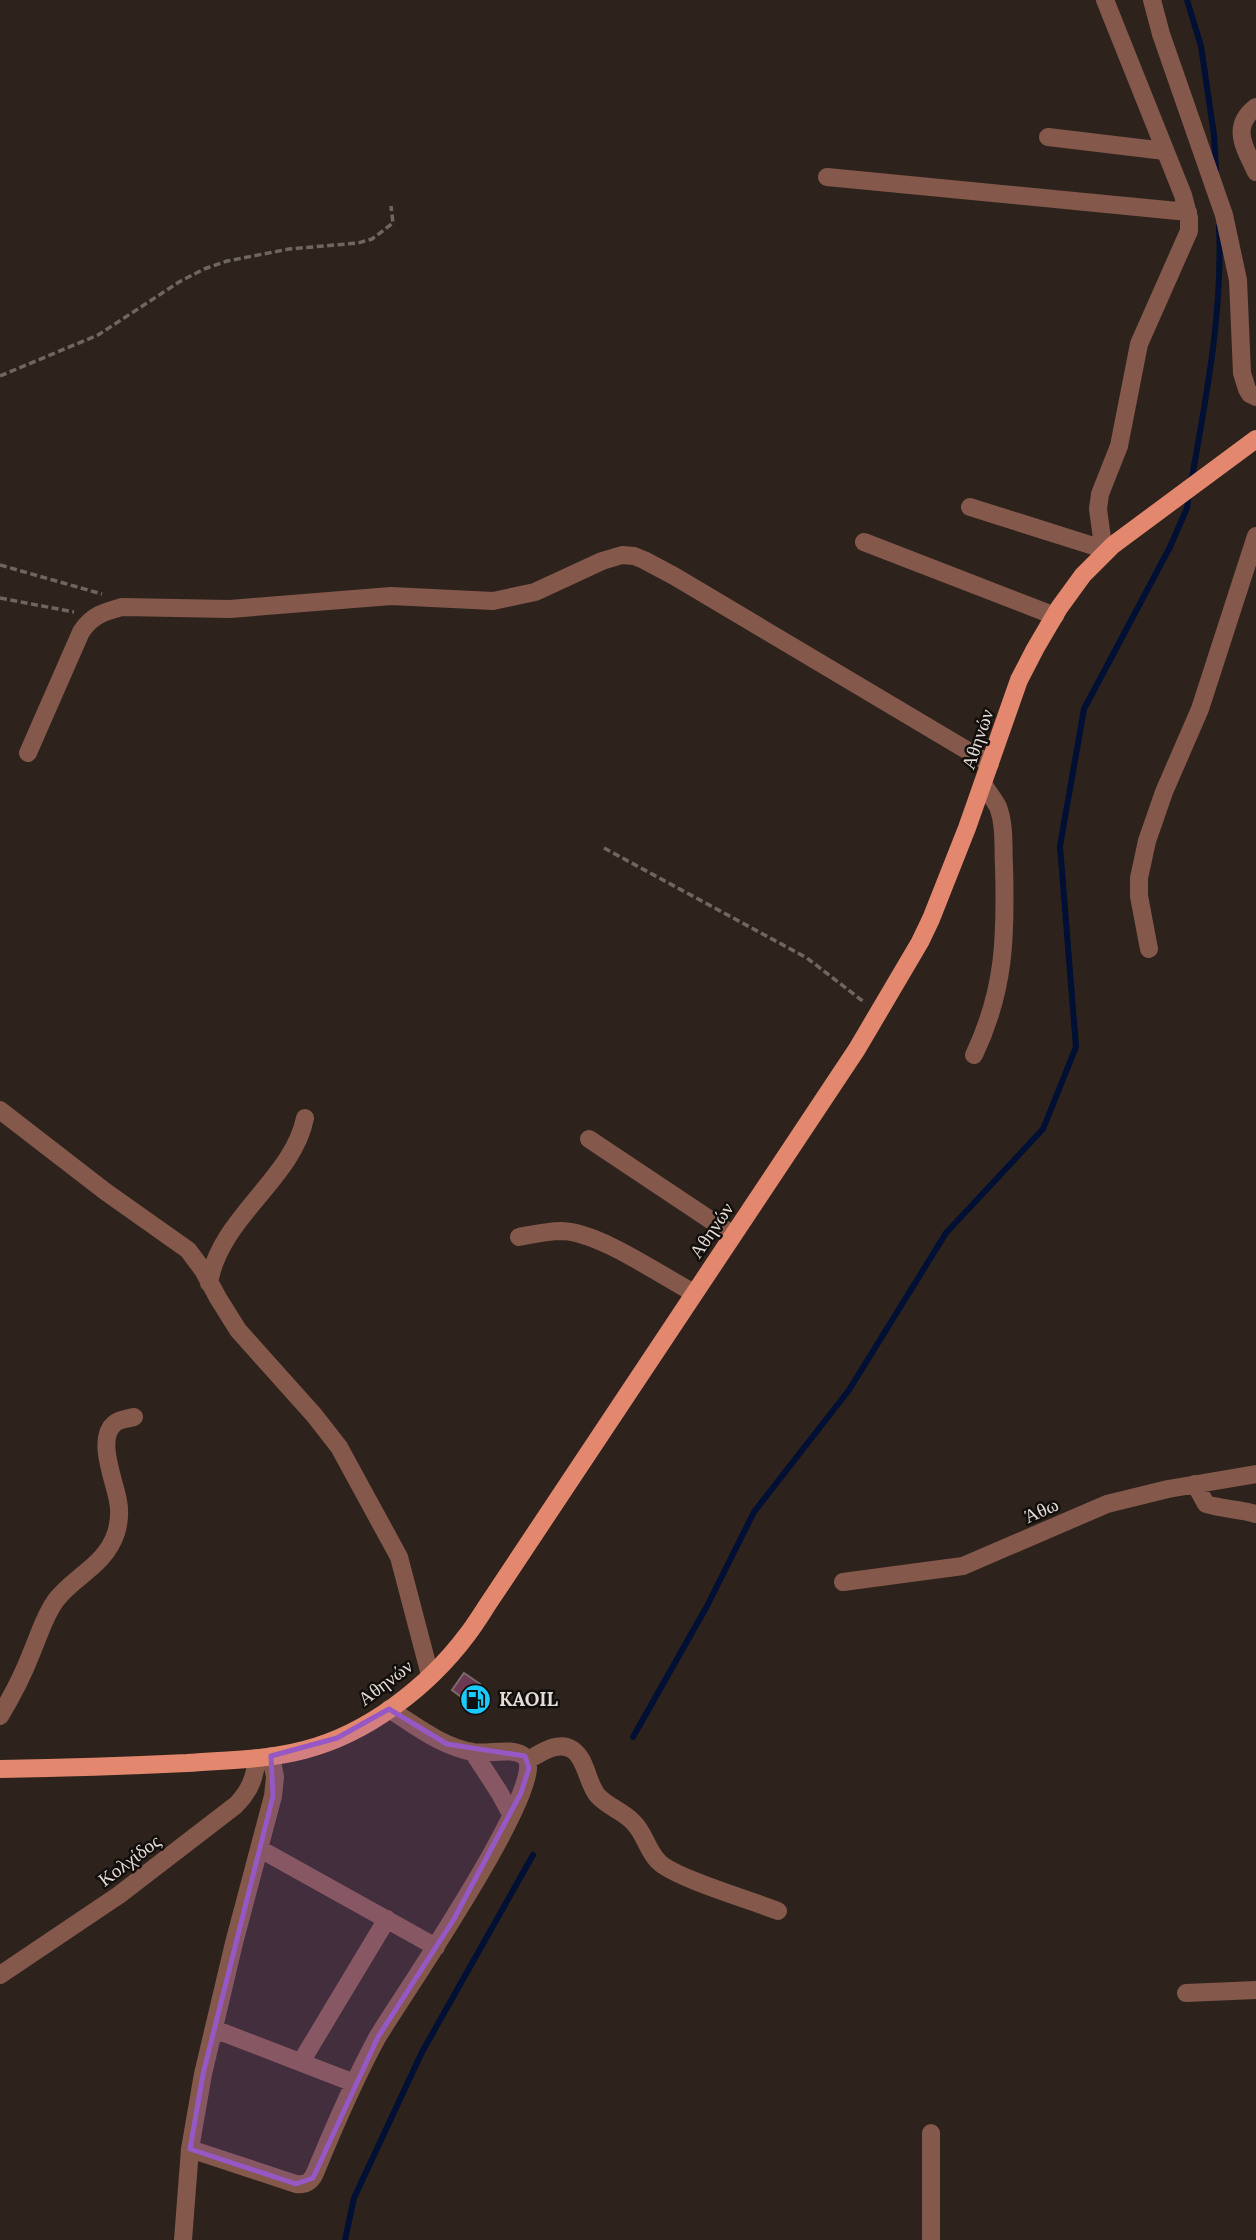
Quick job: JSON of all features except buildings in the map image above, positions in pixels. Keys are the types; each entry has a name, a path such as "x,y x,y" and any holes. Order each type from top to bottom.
{"main road":[{"name":"Αθηνών","path":"0,1769 121,1767 264,1757 305,1750 337,1738 389,1709 430,1675 467,1635 879,1014 931,919 1026,666 1055,616 1083,575 1107,549 1254,440"}],"street":[{"path":"970,507 1107,549 1098,509 1100,494 1119,446 1139,344 1187,237 1189,225 1188,212 1105,0"},
{"path":"1152,0 1161,34 1224,215 1238,280 1242,373 1250,394 1256,397"},
{"path":"1256,107 1243,121 1242,137 1256,172"},
{"path":"1048,137 1165,151"},
{"path":"827,177 1188,212"},
{"path":"1149,949 1139,896 1139,878 1147,841 1164,792 1200,709 1256,536"},
{"path":"864,542 1055,616"},
{"path":"28,753 81,632 93,617 107,610 130,607 230,609 391,596 493,601 535,592 602,561 627,555 644,560 674,576 990,764"},
{"path":"974,1055 986,1031 993,1007 1001,975 1006,928 1003,831 998,807 983,784"},
{"path":"0,1110 106,1192 178,1242 193,1256 238,1330 339,1447 399,1557 430,1675"},
{"path":"209,1283 211,1268 222,1244 288,1158 303,1131 305,1118"},
{"path":"589,1139 733,1235"},
{"path":"519,1237 565,1231 595,1238 694,1293"},
{"path":"0,1716 22,1675 49,1611 58,1598 90,1571 116,1533 119,1511 110,1472 107,1436 113,1424 134,1417"},
{"name":"Άθω","path":"844,1582 963,1566 1107,1504 1195,1484 1256,1474"},
{"path":"1195,1484 1206,1504 1256,1514"},
{"path":"190,2149 296,2184 305,2184 313,2178 354,2083 378,2037 484,1867 511,1814 527,1778 529,1768 525,1756 515,1753 473,1752 437,1739 389,1709"},
{"path":"528,1760 555,1747 562,1746 574,1751 594,1791 603,1801 633,1821 662,1865 778,1911"},
{"path":"473,1752 511,1814"},
{"path":"183,2240 190,2149 203,2074 274,1786 264,1757"},
{"name":"Κολχίδος","path":"0,1975 119,1895 236,1805 253,1782 264,1757"},
{"path":"260,1849 436,1947"},
{"path":"301,2062 387,1919"},
{"path":"1186,1993 1256,1990"},
{"path":"214,2029 354,2083"},
{"path":"931,2133 932,2240"}],"path":[{"path":"0,376 98,335 179,282 227,261 289,249 358,243 372,239 393,223 391,206"},
{"path":"0,565 89,589 130,607"},
{"path":"0,598 93,617"},
{"path":"604,849 807,958 879,1014"}],"highlighted area":[{"path":"389,1709 447,1744 525,1756 529,1768 521,1793 454,1919 378,2037 313,2178 296,2184 190,2149 203,2074 273,1796 271,1756 337,1738"}],"waterway":[{"path":"1187,0 1201,46 1214,135 1216,170"},
{"path":"1191,483 1216,323 1219,226"},
{"path":"633,1737 707,1606 754,1512 849,1390 946,1233 1043,1129 1076,1047 1060,846 1084,709 1170,547 1187,508 1189,493"},
{"path":"345,2240 354,2198 422,2052 533,1855"}],"place":[{"name":"KAOIL","path":"476,1699"}]}
